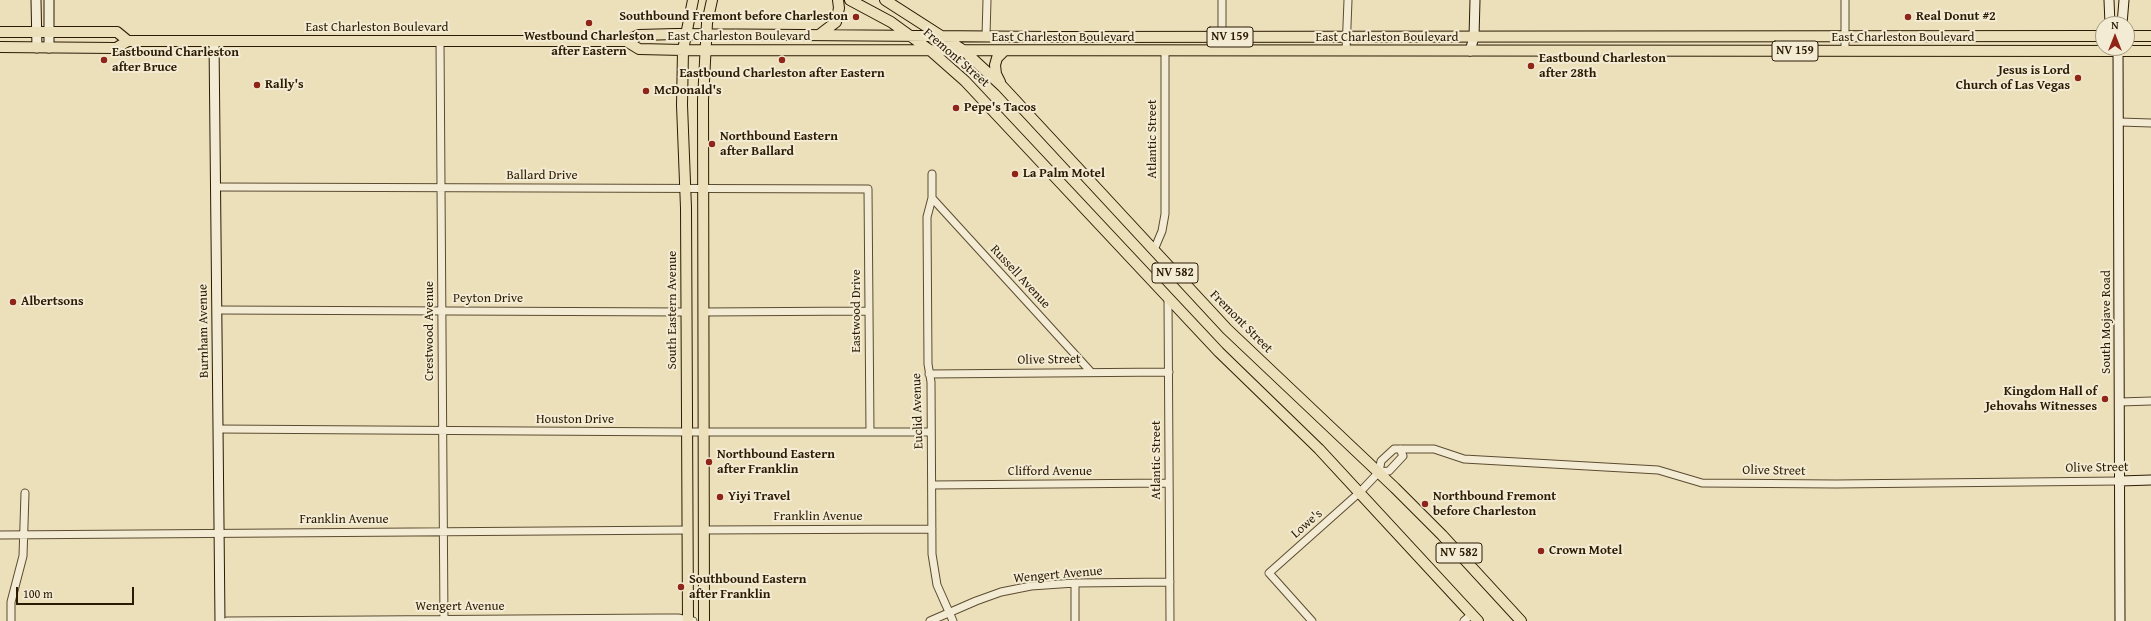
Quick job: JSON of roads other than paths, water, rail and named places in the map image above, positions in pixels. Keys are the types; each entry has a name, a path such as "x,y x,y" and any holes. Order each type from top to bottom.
{"main road":[{"name":"South Eastern Avenue","path":"690,621 683,117 685,35 693,0"},
{"path":"704,621 703,100 706,35 712,0"},
{"path":"819,35 836,22 839,8 838,0"},
{"name":"Fremont Street","path":"850,0 891,22 931,51 960,76 999,115 1168,299 1220,352 1319,448 1475,618"},
{"name":"Fremont Street","path":"885,0 963,50 1002,86 1237,339 1379,472 1442,535 1521,621"},
{"name":"East Charleston Boulevard","path":"0,32 117,32 128,41"},
{"name":"East Charleston Boulevard","path":"0,47 116,48 128,41 626,41 639,35 1222,37 2095,36"},
{"path":"2135,36 2151,36"},
{"path":"1620,51 1645,37 1671,51"},
{"name":"East Charleston Boulevard","path":"626,41 639,49 684,50 2095,50"},
{"path":"1002,86 996,74 996,65 997,58 1004,51"},
{"name":"East Charleston Boulevard","path":"2135,51 2151,52"}],"street":[{"path":"36,0 36,48"},
{"path":"48,48 49,0"},
{"path":"986,36 987,0"},
{"path":"1222,0 1222,51"},
{"path":"1346,51 1348,37 1348,0"},
{"path":"1470,51 1474,37 1476,0"},
{"path":"1845,0 1845,51"},
{"path":"2109,0 2110,16"},
{"path":"2123,16 2124,0"},
{"name":"Burnham Avenue","path":"214,41 220,621"},
{"name":"Crestwood Avenue","path":"440,41 444,620"},
{"name":"Atlantic Street","path":"1154,250 1162,231 1165,214 1166,51"},
{"name":"South Mojave Road","path":"2119,56 2120,621"},
{"path":"2120,122 2151,122"},
{"name":"Euclid Avenue","path":"932,174 932,198 927,217 932,554 937,585 953,621"},
{"name":"Ballard Drive","path":"216,187 868,189"},
{"name":"Eastwood Drive","path":"868,189 870,432"},
{"name":"Russell Avenue","path":"932,198 1091,372"},
{"name":"Atlantic Street","path":"1168,299 1170,621"},
{"name":"Peyton Drive","path":"217,310 686,312"},
{"path":"704,312 869,311"},
{"name":"Olive Street","path":"929,374 1169,372"},
{"path":"2120,402 2151,401"},
{"name":"Houston Drive","path":"218,429 443,432 931,432"},
{"path":"1360,492 1379,472 1381,461 1394,449 1400,449 1403,456 1389,471 1379,472"},
{"name":"Olive Street","path":"1400,449 1434,449 1464,459 1658,470 1702,483 1836,484 2151,480"},
{"name":"Clifford Avenue","path":"932,484 1170,483"},
{"name":"Lowe's","path":"1312,621 1270,573 1360,492"},
{"path":"11,621 11,602 23,556 24,493"},
{"name":"Franklin Avenue","path":"704,530 932,529"},
{"name":"Franklin Avenue","path":"0,535 219,532 688,530"},
{"name":"Wengert Avenue","path":"930,621 1001,592 1031,586 1075,583 1170,582"},
{"path":"1075,583 1075,621"},
{"name":"Wengert Avenue","path":"227,621 678,618 690,621"},
{"path":"1464,621 1475,618"}],"place":[{"name":"Southbound Fremont before Charleston","path":"856,17"},
{"name":"Real Donut #2","path":"1908,17"},
{"name":"Westbound Charleston after Eastern","path":"589,23"},
{"name":"Eastbound Charleston after Bruce","path":"104,60"},
{"name":"Eastbound Charleston after Eastern","path":"782,60"},
{"name":"Eastbound Charleston after 28th","path":"1531,66"},
{"name":"Jesus is Lord Church of Las Vegas","path":"2078,78"},
{"name":"Rally's","path":"257,85"},
{"name":"McDonald's","path":"646,91"},
{"name":"Pepe's Tacos","path":"956,108"},
{"name":"Northbound Eastern after Ballard","path":"712,144"},
{"name":"La Palm Motel","path":"1015,174"},
{"name":"Albertsons","path":"13,302"},
{"name":"Kingdom Hall of Jehovahs Witnesses","path":"2105,399"},
{"name":"Northbound Eastern after Franklin","path":"709,462"},
{"name":"Yiyi Travel","path":"720,497"},
{"name":"Northbound Fremont before Charleston","path":"1425,504"},
{"name":"Crown Motel","path":"1541,551"},
{"name":"Southbound Eastern after Franklin","path":"681,587"}]}
